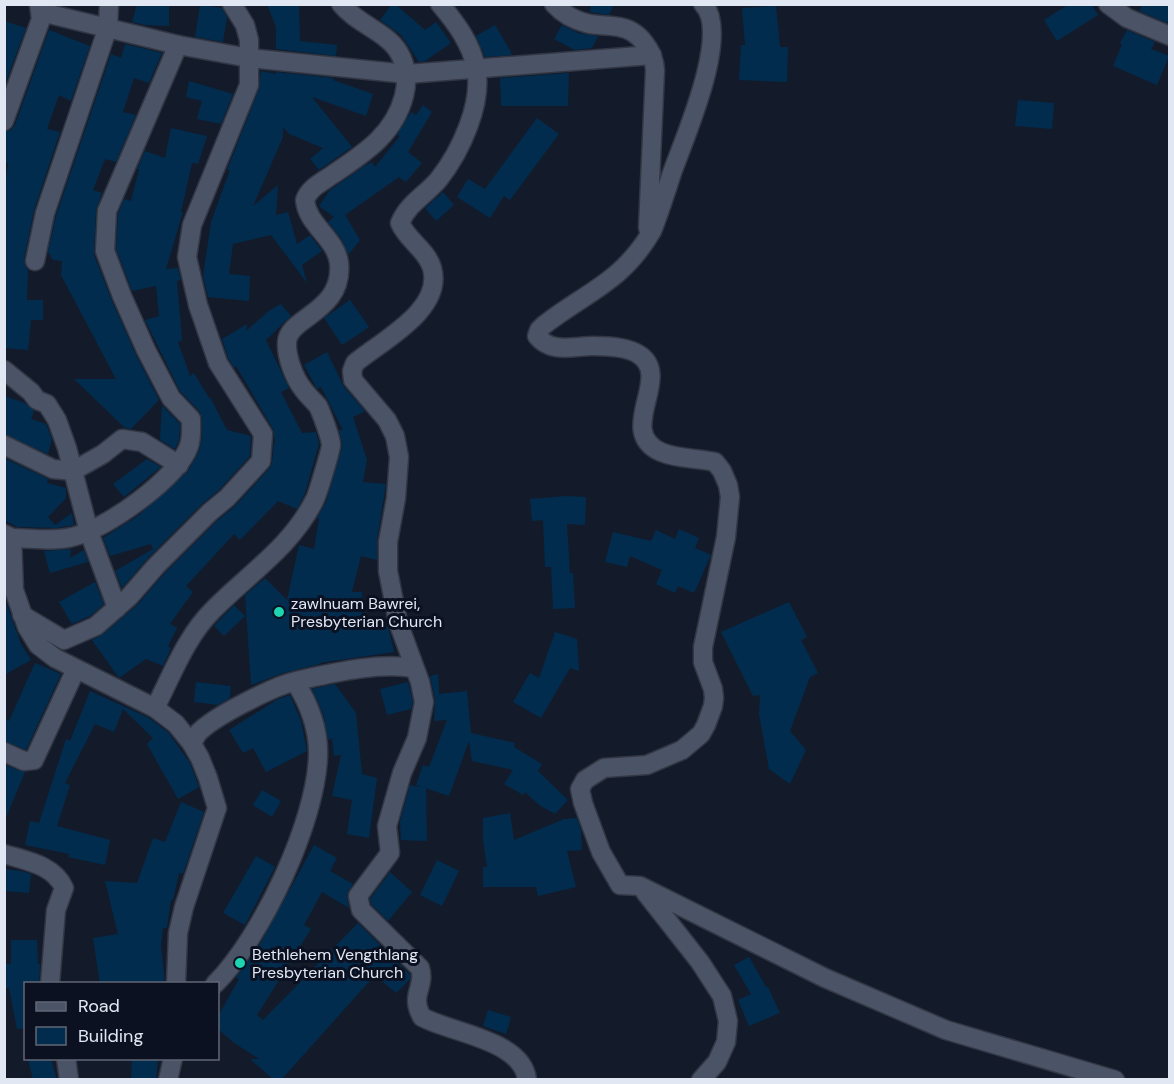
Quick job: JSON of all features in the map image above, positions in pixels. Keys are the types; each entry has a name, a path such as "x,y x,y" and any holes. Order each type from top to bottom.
{"street":[{"path":"35,261 45,213 108,27 108,4"},
{"path":"22,615 64,640 96,626 117,608 187,535 234,492 261,461 263,434 218,363 196,298 187,257 192,225 249,85 249,40 245,25 232,4"},
{"path":"155,708 193,634 212,611 258,571 288,540 315,501 331,445 319,408 301,387 287,348 287,338 293,329 328,301 335,287 339,262 335,249 307,210 305,200 314,187 365,153 382,138 401,107 407,74 397,49 354,17 341,4"},
{"path":"440,4 460,30 477,70 475,100 468,126 454,156 429,190 414,201 404,213 400,223 404,233 425,255 432,267 433,281 429,294 409,323 355,363 352,371 354,380 387,420 395,436 399,457 396,498 388,542 388,571 398,622 423,691 424,702 417,738 402,773 387,826 390,853 358,896 361,910 420,968 422,976 415,1000 422,1017 506,1051 523,1065 527,1080"},
{"path":"554,4 561,11 588,24 627,29 640,39 652,55 655,70 648,239"},
{"path":"703,4 710,14 712,34 703,88 648,239 626,268 544,325 537,336 542,343 556,348 593,346 639,354 647,364 651,375 650,389 641,419 643,434 659,451 675,456 715,462 729,485 727,528 702,654 713,689 713,706 701,735 682,750 647,765 604,768 585,780 580,789 583,803 601,852 620,885 640,886 825,978 946,1030 1115,1080"},
{"path":"1107,4 1131,11 1170,36"},
{"path":"4,121 41,19 40,8 178,45 249,58 407,74 652,55"},
{"path":"176,982 178,933 217,808 200,758 177,724 155,708 55,658 38,645 27,627 9,583 8,536 71,538 89,532 122,513 179,465 188,447 191,419 171,398 146,350 105,251 107,211 178,45"},
{"path":"4,370 31,392 37,400 47,404 60,429 68,448 89,532 117,608"},
{"path":"4,445 53,469 73,471 103,454 122,439 142,442 179,465"},
{"path":"192,744 199,733 211,723 295,681 353,670 414,668"},
{"path":"4,752 24,761 34,760 76,669"},
{"path":"216,982 240,953 273,898 307,816 318,755 316,732 295,681"},
{"path":"4,854 40,865 59,877 64,888 56,910 50,982"},
{"path":"640,886 700,962 722,996 728,1022 726,1042 717,1062 701,1080"},
{"path":"66,1060 69,1080"},
{"path":"168,1080 173,1060"}],"building":[{"path":"137,4 169,4 169,26 132,22"},
{"path":"267,4 299,4 300,41 337,45 336,56 276,49 276,27"},
{"path":"392,4 395,4 425,30 436,22 451,43 425,61 419,62 401,35 380,20"},
{"path":"591,4 614,4 609,15 590,12"},
{"path":"1069,4 1091,4 1098,15 1057,41 1044,20"},
{"path":"1143,4 1170,4 1170,18 1167,23 1139,11"},
{"path":"200,5 222,8 227,17 223,42 195,37"},
{"path":"776,6 780,47 788,47 787,82 739,80 741,45 745,45 742,8"},
{"path":"4,21 26,28 4,87"},
{"path":"495,25 512,55 485,57 476,36"},
{"path":"562,25 578,33 598,36 592,48 575,50 554,39"},
{"path":"49,30 90,46 71,101 59,95 47,129 60,132 34,210 24,259 28,270 27,300 43,300 43,320 31,320 28,350 4,348 4,197 8,163 4,163 4,132 11,130 15,125"},
{"path":"1127,30 1155,42 1151,49 1169,56 1157,85 1113,66 1122,45 1120,43"},
{"path":"125,44 162,53 149,83 134,78 123,112 136,115 116,162 105,159 93,190 102,193 96,210 94,255 136,355 159,400 131,429 125,428 74,379 116,379 61,275 62,261 53,260 48,252 56,216 111,54 121,58"},
{"path":"261,71 334,78 333,80 373,94 366,116 312,97 352,147 319,170 310,159 323,148 289,134 283,127 283,137 253,206 278,185 276,215 288,212 297,244 310,235 322,251 302,265 307,283 271,235 233,244 229,274 250,276 249,301 208,297 203,276 211,222 230,170 227,170 259,89"},
{"path":"569,73 568,106 501,106 500,78"},
{"path":"189,81 233,94 221,124 197,119 202,101 186,97"},
{"path":"1018,100 1054,103 1052,129 1015,126"},
{"path":"423,105 432,112 408,152 422,163 406,182 399,177 345,215 360,240 348,255 342,240 328,222 334,217 319,206 330,190 366,165 372,162 375,167 400,136 397,135 411,112 416,115"},
{"path":"537,118 559,134 510,200 504,196 490,218 457,197 468,179 485,189"},
{"path":"171,128 207,136 198,164 192,163 181,212 183,212 166,269 178,268 181,280 177,281 182,340 178,342 190,376 194,373 210,397 227,430 251,436 250,456 219,490 148,558 122,588 115,571 153,549 151,544 110,556 103,538 139,515 188,471 199,451 202,437 200,412 180,391 145,320 159,316 156,286 132,291 116,249 118,214 124,199 131,201 139,169 137,169 145,151 165,158"},
{"path":"443,192 454,205 436,221 425,208"},
{"path":"350,300 369,327 342,345 324,318"},
{"path":"281,304 291,316 266,340 289,388 281,392 302,433 316,432 319,444 305,493 297,509 278,501 240,540 234,534 186,586 193,592 170,624 177,628 168,646 171,648 163,666 146,659 119,678 92,640 103,634 137,605 164,574 235,506 272,463 275,443 273,429 236,366 234,368 228,358 222,339 247,324 246,331 270,310"},
{"path":"327,352 344,387 365,411 353,417 367,460 363,482 386,484 377,540 377,560 361,556 352,592 362,592 363,626 387,622 394,652 319,663 251,685 245,595 265,578 287,600 299,545 314,549 319,519 317,518 326,502 341,451 339,430 343,430 321,387 317,389 304,365"},
{"path":"4,396 25,403 34,411 31,419 46,424 52,439 48,454 4,434"},
{"path":"162,405 180,424 179,440 175,449 160,440"},
{"path":"4,458 48,479 47,483 66,488 66,498 48,517 55,525 72,513 74,525 57,528 17,527 4,520"},
{"path":"147,459 161,467 124,497 113,484"},
{"path":"586,497 585,525 567,524 575,608 553,609 551,567 545,567 543,520 532,521 530,499"},
{"path":"679,529 699,538 695,548 711,555 694,593 678,586 675,593 656,584 662,570 630,556 627,567 605,562 613,532 651,541 656,530 675,539"},
{"path":"71,549 70,558 84,550 88,562 50,573 44,551"},
{"path":"95,582 104,604 90,616 72,624 59,602"},
{"path":"789,602 807,637 801,640 818,673 810,677 790,731 806,750 790,784 769,769 759,714 760,695 753,696 721,632"},
{"path":"6,603 21,644 31,660 4,675 4,604"},
{"path":"234,605 245,616 224,636 214,626"},
{"path":"555,632 577,639 579,671 570,668 541,718 513,702 530,673 539,678"},
{"path":"35,663 61,674 26,750 4,741 4,718 9,721"},
{"path":"438,674 439,694 467,691 471,733 515,743 514,747 542,764 538,771 568,800 555,814 539,805 525,792 523,795 504,784 513,770 472,761 469,741 449,796 416,785 423,765 429,767 447,720 434,721 435,700 430,676"},
{"path":"196,682 231,686 230,698 218,705 194,702"},
{"path":"408,682 413,702 411,709 387,715 380,689"},
{"path":"335,684 356,713 362,774 377,778 369,838 347,834 352,800 332,796 341,755 334,756 332,738 328,740 323,714 312,689"},
{"path":"90,691 149,718 168,732 190,763 199,787 178,799 147,744 153,738 123,709 114,732 95,724 65,783 70,785 57,826 110,840 105,865 68,857 69,854 25,845 30,821 39,823 66,739 70,741"},
{"path":"290,695 301,721 307,751 266,772 253,748 243,753 229,730 278,699"},
{"path":"4,765 25,772 5,820 4,820"},
{"path":"410,785 426,788 427,841 401,840 400,821"},
{"path":"262,790 281,801 272,817 253,805"},
{"path":"181,802 204,812 183,874 179,873 173,900 171,900 167,928 163,928 161,946 165,982 100,982 93,938 118,934 105,881 137,883 153,838 165,842"},
{"path":"510,813 514,840 564,819 577,818 581,830 582,850 567,851 576,887 538,896 536,887 483,887 483,867 487,867 483,818"},
{"path":"314,845 337,858 330,871 353,884 347,894 349,908 322,892 304,925 311,929 257,1015 263,1020 358,923 410,975 410,979 396,993 375,975 281,1080 274,1080 250,1059 259,1059 219,1030 219,1014 239,979 236,978 260,944"},
{"path":"256,856 275,867 245,925 223,913"},
{"path":"437,860 459,871 442,906 420,895"},
{"path":"4,869 31,874 29,893 4,891"},
{"path":"390,872 412,892 388,921 371,904 370,899"},
{"path":"11,940 37,940 39,982 24,982 24,1028 17,1029 9,988 4,988 4,964 11,964"},
{"path":"749,957 768,987 780,1013 749,1026 738,1000 751,994 734,965"},
{"path":"488,1010 511,1017 506,1034 483,1026"},
{"path":"28,1060 51,1060 57,1080 33,1080"},
{"path":"132,1060 158,1060 156,1080 131,1080"}],"place":[{"name":"zawlnuam Bawrei, Presbyterian Church","path":"279,612"},
{"name":"Bethlehem Vengthlang Presbyterian Church","path":"240,963"}]}
